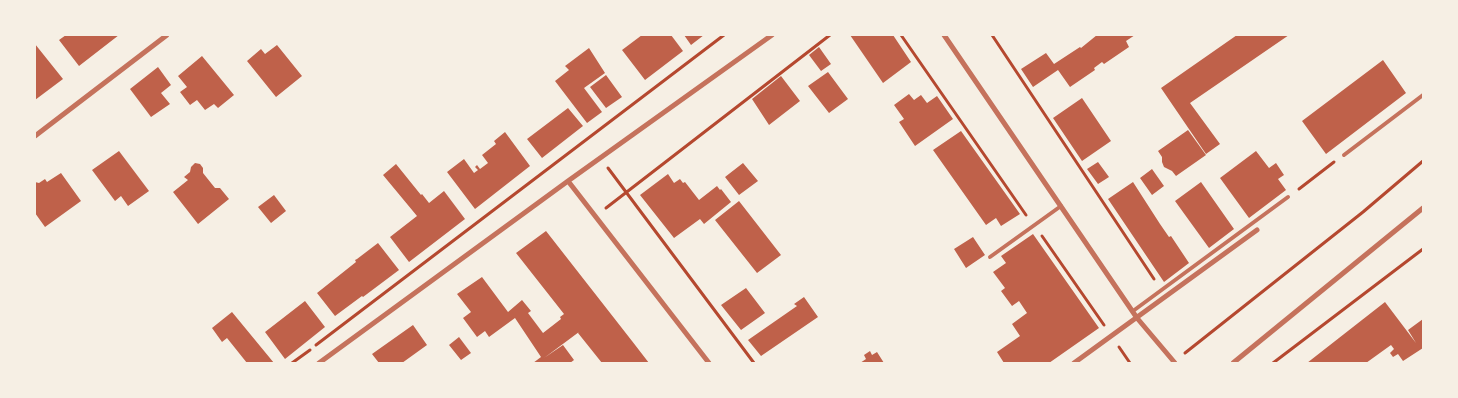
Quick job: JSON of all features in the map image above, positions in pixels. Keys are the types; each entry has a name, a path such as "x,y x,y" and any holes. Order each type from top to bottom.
{"street":[{"path":"35,136 167,35"},
{"path":"319,363 772,35"},
{"path":"944,35 1137,318 1174,362"},
{"path":"568,181 709,363"},
{"path":"1233,363 1423,208"},
{"path":"1074,363 1257,230"}],"lane":[{"path":"1344,154 1423,95"},
{"path":"1133,311 1288,196"},
{"path":"990,257 1061,206"}],"path":[{"path":"292,363 724,35"},
{"path":"595,216 830,35"},
{"path":"901,35 1130,363"},
{"path":"992,35 1161,290"},
{"path":"1288,196 1344,154"},
{"path":"600,158 754,363"},
{"path":"1174,362 1423,161"},
{"path":"1273,363 1423,249"}],"building":[{"path":"66,35 119,35 79,66 59,40"},
{"path":"642,35 671,35 683,51 645,80 622,50"},
{"path":"684,35 704,35 691,45"},
{"path":"850,35 893,35 911,62 883,83"},
{"path":"1097,35 1135,35 1126,41 1129,47 1104,64 1102,62 1094,68 1095,70 1070,87 1058,70 1033,87 1021,69 1046,53 1054,64 1081,48"},
{"path":"1237,35 1289,35 1190,103 1220,144 1206,154 1161,88"},
{"path":"35,44 63,79 35,100"},
{"path":"277,45 302,76 276,97 247,61 261,49 265,54"},
{"path":"819,47 831,64 821,71 809,55"},
{"path":"589,48 605,73 584,88 602,112 587,123 555,81 569,70 565,66"},
{"path":"202,56 234,95 218,108 214,104 205,110 197,100 190,105 180,92 187,87 178,76"},
{"path":"1383,60 1406,93 1326,154 1302,121"},
{"path":"158,67 171,85 161,93 170,104 151,117 130,89"},
{"path":"828,72 848,99 829,113 808,86"},
{"path":"606,75 622,97 606,108 590,87"},
{"path":"781,76 800,101 769,125 752,99"},
{"path":"909,94 914,100 921,95 927,103 937,96 953,119 915,146 899,122 904,119 894,105"},
{"path":"1082,98 1111,141 1082,161 1053,118"},
{"path":"568,108 583,126 542,158 527,139"},
{"path":"1188,130 1206,155 1176,176 1172,171 1164,167 1162,157 1158,151"},
{"path":"961,131 1020,214 1001,226 996,218 986,225 933,150"},
{"path":"505,132 530,166 475,209 447,172 464,159 474,173 478,170 475,167 477,165 480,169 488,163 482,155 496,144 494,141"},
{"path":"119,151 149,191 128,206 121,196 115,201 92,170"},
{"path":"1256,151 1269,168 1276,163 1284,175 1278,179 1286,190 1249,218 1220,178"},
{"path":"1098,162 1109,177 1098,184 1087,169"},
{"path":"195,163 200,164 203,168 203,173 215,188 220,188 229,199 198,224 173,192 188,180 184,177 190,172 191,167"},
{"path":"743,163 758,181 739,195 725,177"},
{"path":"396,164 429,203 444,191 465,219 409,262 390,237 417,216 383,175"},
{"path":"1152,169 1164,186 1152,195 1140,178"},
{"path":"61,173 81,201 45,227 35,213 35,182 39,183 45,179 47,182"},
{"path":"668,174 674,183 680,179 683,183 685,182 699,200 717,186 731,202 704,224 700,219 674,238 640,195"},
{"path":"1133,182 1160,224 1169,237 1171,236 1189,263 1164,282 1108,199"},
{"path":"1201,182 1234,229 1209,248 1175,201"},
{"path":"274,195 286,211 271,223 258,207"},
{"path":"739,201 781,255 757,273 715,220"},
{"path":"546,231 649,363 602,363 579,332 544,358 563,345 574,360 570,363 533,363 541,357 515,318 489,337 485,331 477,337 463,318 471,312 457,294 482,277 508,312 522,300 531,311 528,313 543,333 561,319 560,317 564,314 516,253"},
{"path":"1033,234 1099,328 1049,363 1004,363 997,352 1020,336 1012,324 1027,313 1019,301 1012,306 1001,291 1005,288 993,272 1006,263 1001,256"},
{"path":"973,237 985,255 966,268 954,249"},
{"path":"378,243 399,270 335,316 317,293"},
{"path":"746,288 765,313 741,330 721,305"},
{"path":"804,297 818,317 761,356 748,340 797,306 794,304"},
{"path":"305,301 325,327 285,359 265,332"},
{"path":"1385,302 1416,343 1408,330 1423,319 1423,348 1403,361 1398,354 1393,357 1390,353 1394,349 1391,345 1366,363 1307,363"},
{"path":"232,312 274,363 247,363 227,338 222,342 212,328"},
{"path":"413,325 427,345 402,363 379,363 372,354"},
{"path":"459,337 471,353 461,360 449,345"},
{"path":"870,351 872,355 877,352 884,363 860,363 866,359 864,355"}]}
